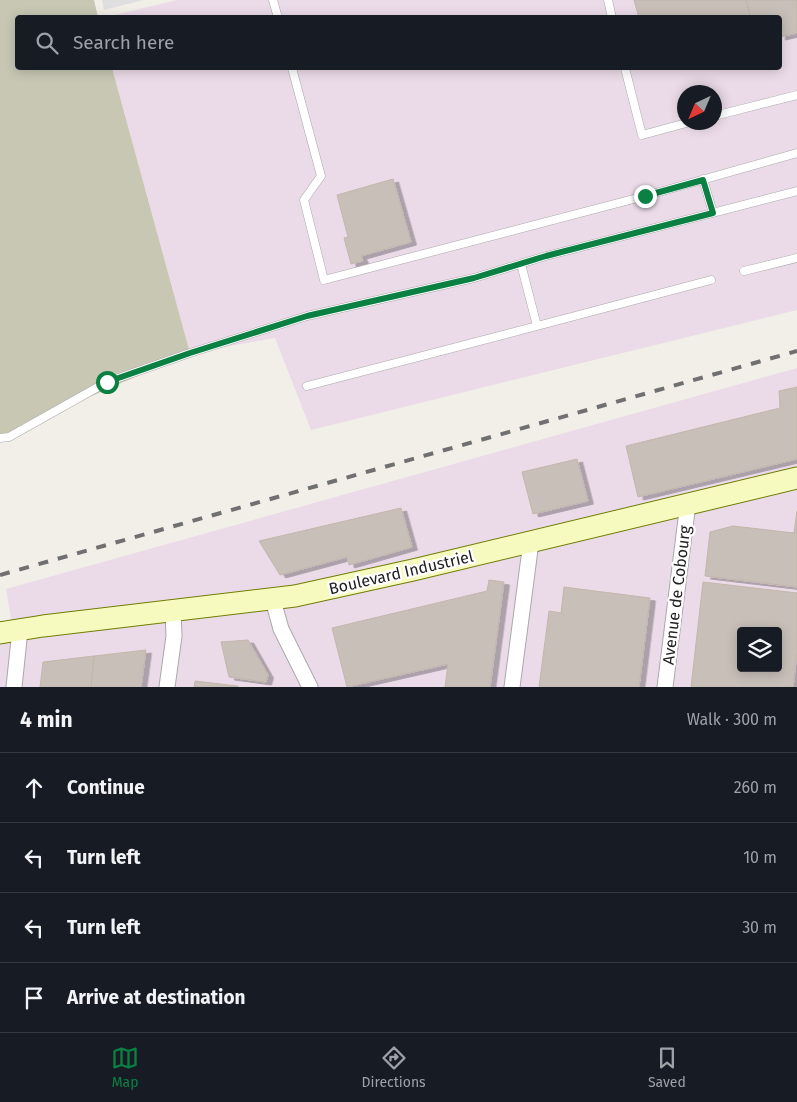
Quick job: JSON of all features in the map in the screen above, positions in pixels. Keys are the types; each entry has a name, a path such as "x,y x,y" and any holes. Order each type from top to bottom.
{"street":[{"name":"Boulevard Industriel","path":"10,631 273,600 531,542 797,478"},
{"name":"Avenue de Cobourg","path":"665,687 688,504"},
{"path":"512,687 531,542"},
{"path":"273,600 281,629 310,687"},
{"path":"168,687 174,636 173,611"},
{"path":"10,631 14,687"}],"lane":[{"path":"273,0 277,15"},
{"path":"608,0 611,15"},
{"path":"293,70 321,176 304,200 324,280 703,180 797,153"},
{"path":"626,70 642,135 677,126"},
{"path":"722,114 797,95"},
{"path":"703,180 713,213"},
{"path":"0,438 9,437 107,382 190,353 307,316 474,278 797,191"},
{"path":"744,271 797,258"},
{"path":"521,264 537,326"},
{"path":"307,386 711,280"}],"shaded area":[{"path":"0,0 94,0 98,15 15,15 15,70 113,70 190,353 0,436"},
{"path":"102,0 144,0 104,10"},
{"path":"177,0 797,0 797,310 311,430 275,338 190,353 113,70 782,70 782,15 114,15"},
{"path":"797,368 797,687 0,687 0,628 12,624 6,589"}],"building":[{"path":"634,0 746,0 750,15 638,15"},
{"path":"746,0 797,0 797,33 782,37 782,15 750,15"},
{"path":"393,179 411,242 361,256 363,261 351,264 344,238 348,237 337,195"},
{"path":"797,387 797,459 638,497 626,446 780,408 779,391"},
{"path":"577,459 588,501 533,514 522,472"},
{"path":"401,508 412,547 349,565 347,557 280,575 259,541"},
{"path":"797,511 797,587 705,576 710,532 733,526 794,533"},
{"path":"489,580 504,582 490,687 445,687 448,664 347,687 332,628 487,591"},
{"path":"703,582 797,593 797,653 793,687 691,687"},
{"path":"564,587 650,598 639,687 539,687 549,611 561,613"},
{"path":"248,640 268,675 266,682 229,677 221,642"},
{"path":"146,650 141,687 91,687 94,656"},
{"path":"94,656 91,687 40,687 43,662"},
{"path":"195,681 238,686 238,687 194,687"}],"railway":[{"path":"0,575 797,351"}],"route":[{"path":"107,382 190,353 307,316 474,278 546,256 713,213 703,180 645,196"}]}
